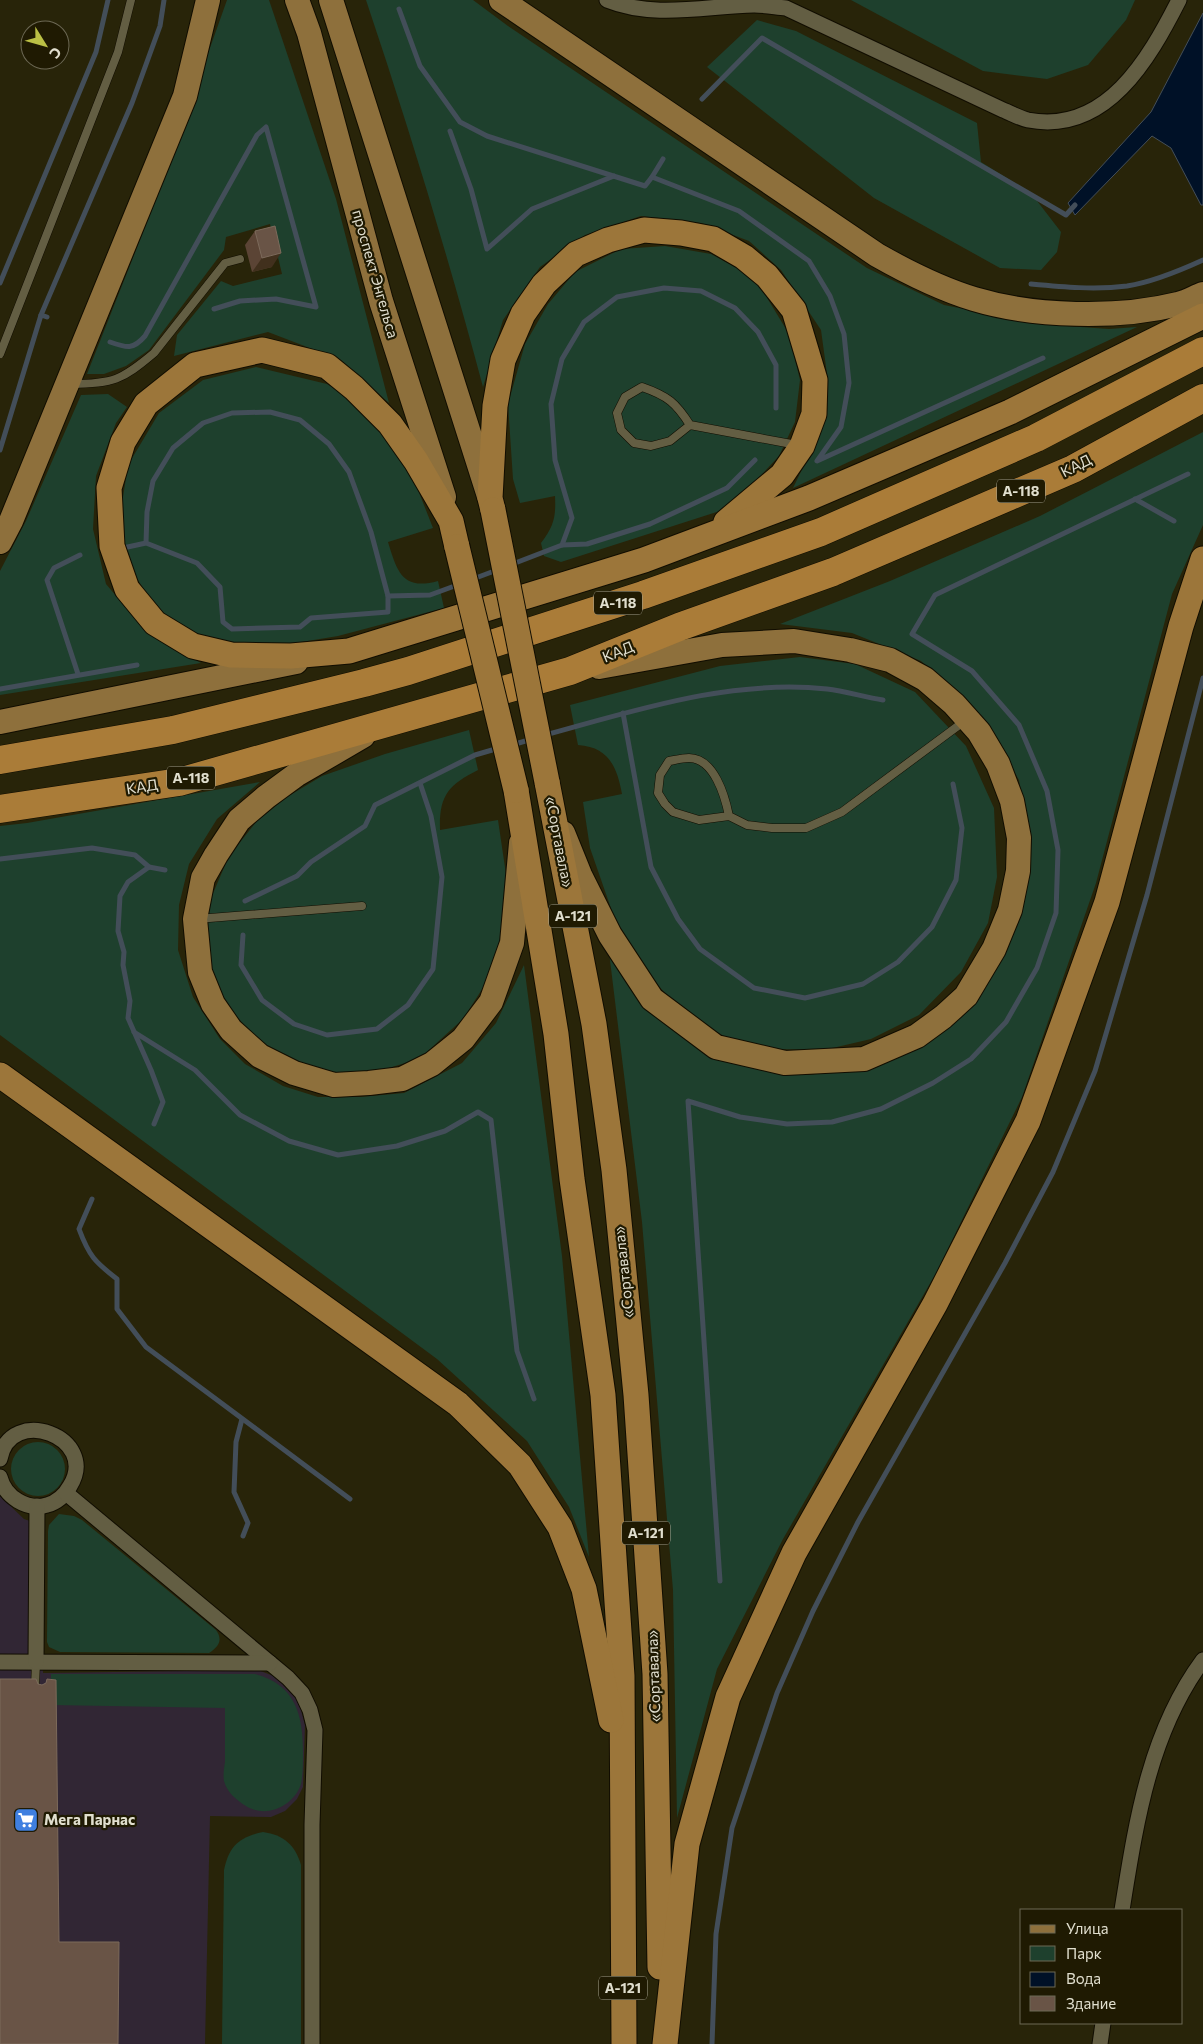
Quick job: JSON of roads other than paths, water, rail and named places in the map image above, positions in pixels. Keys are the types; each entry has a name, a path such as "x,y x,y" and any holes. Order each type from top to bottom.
{"highway":[{"name":"«Сортавала»","path":"644,560 726,522 782,475 802,446 814,414 815,380 794,310 767,276 744,257 712,239 681,233 644,230 608,240 576,254 544,284 523,314 503,360 496,397 492,504 594,1024 614,1170 636,1395 655,1674 663,2044"},
{"path":"451,521 416,461 390,424 354,388 326,366 262,350 196,364 146,404 122,442 109,488 112,546 127,589 155,623 193,646 231,655 291,656 349,651 644,560 809,498 1001,416 1203,316"},
{"name":"А-118","path":"0,760 173,730 408,672 643,595 830,528 1036,438 1203,351"},
{"name":"КАД","path":"0,809 179,782 570,672 679,627 833,572 1064,473 1203,398"},
{"name":"проспект Энгельса","path":"451,521 523,826"},
{"path":"663,2044 687,1844 728,1697 794,1553 935,1304 1028,1121 1107,902 1181,626 1203,559"},
{"name":"А-121","path":"523,826 556,1034 572,1179 604,1395 622,1676 624,2044"},
{"path":"0,1075 458,1404 520,1465 560,1528 584,1589 618,1751 623,1762"}],"main road":[{"path":"0,542 12,521 66,384 185,96 208,0"},
{"name":"проспект Энгельса","path":"297,0 309,33 381,301 451,521"},
{"path":"331,0 492,504"},
{"path":"501,0 877,255 907,272 974,299 1040,312 1108,314 1179,304 1203,294"},
{"path":"553,808 580,874 610,935 652,998 716,1047 785,1063 864,1059 917,1036 943,1017 966,996 994,948 1010,910 1018,871 1019,838 1012,800 998,764 979,732 954,704 925,679 890,660 850,650 794,641 722,646 570,672"},
{"path":"0,722 349,651"},
{"path":"378,726 296,775 239,820 216,855 204,878 195,919 200,972 214,1004 230,1030 260,1056 294,1074 334,1085 369,1083 402,1078 432,1064 463,1040 491,1002 512,943 523,826"}],"street":[{"path":"607,0 620,5 654,10 684,11 755,5 786,8 1003,110 1027,120 1054,122 1084,116 1112,97 1141,67 1180,0"},
{"path":"0,1460 8,1443 18,1434 31,1430 44,1430 57,1435 67,1444 73,1455 75,1468 73,1481 66,1493 48,1505 25,1504 14,1499 6,1490 0,1477"},
{"path":"66,1493 288,1678 302,1693 310,1710 315,1730 312,1825 312,2044"},
{"path":"36,1662 37,1506"},
{"path":"1122,1909 1139,1810 1152,1762 1165,1726 1183,1691 1203,1660"},
{"path":"0,1662 270,1663"},
{"path":"1100,2044 1104,2024"}],"lane":[{"path":"0,354 118,52 131,0"},
{"path":"66,384 107,383 121,377 140,364 154,353 225,263 240,259"},
{"path":"690,425 670,441 651,446 634,443 621,430 617,413 625,397 642,387 659,393 678,406 690,425 802,446"},
{"path":"729,816 725,794 712,771 703,763 690,757 669,761 660,775 658,793 673,812 699,820 729,816 746,825 772,828 806,828 842,812 968,719"},
{"path":"195,919 362,906"},
{"path":"36,1662 36,1689"}],"water":[{"path":"1203,13 1203,205 1201,205 1171,148 1152,136 1075,215 1068,203 1151,112"}],"waterway":[{"path":"0,283 96,52 108,0"},
{"path":"41,315 132,103 160,26 164,0"},
{"path":"399,9 420,66 460,122 487,136 645,186 652,177 739,211 809,261 830,296 844,334 849,383 841,427 817,461 1043,358"},
{"path":"702,99 762,38 1066,215 1075,205"},
{"path":"110,342 121,346 133,346 145,336 257,135 266,127 316,307 276,299 240,301 214,309"},
{"path":"450,131 471,189 487,249 532,209 614,176"},
{"path":"652,177 663,159"},
{"path":"1031,284 1091,288 1127,286 1156,279 1203,260"},
{"path":"562,545 572,518 555,460 551,404 562,359 584,322 617,297 664,288 701,291 735,308 758,332 776,365 776,408"},
{"path":"0,450 41,315 47,317"},
{"path":"123,548 146,543 147,512 153,481 173,448 203,423 232,413 270,412 300,420 329,444 349,472 371,532 388,596 388,612 311,618 300,627 232,629 223,622 220,587 197,563 146,543"},
{"path":"510,565 562,545 587,544 650,524 727,488 755,460"},
{"path":"720,1581 688,1101 740,1117 787,1124 832,1122 881,1109 933,1083 971,1059 1006,1022 1037,968 1056,913 1058,850 1047,791 1019,725 972,671 912,634 935,595 1188,474"},
{"path":"1135,499 1174,521"},
{"path":"78,674 47,580 54,568 80,555"},
{"path":"473,579 497,570"},
{"path":"388,596 430,595 460,584"},
{"path":"0,689 137,665"},
{"path":"712,2044 716,1934 732,1828 777,1693 813,1611 858,1522 1005,1263 1053,1172 1095,1071 1147,895 1203,678"},
{"path":"545,735 684,699 755,688 827,689 883,700"},
{"path":"623,713 651,867 678,919 700,949 754,988 805,998 863,984 898,962 932,927 956,880 962,828 953,784"},
{"path":"512,745 532,739"},
{"path":"245,901 297,876 311,862 365,826 375,805 475,755 499,748"},
{"path":"243,935 241,965 262,1000 294,1024 327,1035 377,1029 408,1005 433,969 442,877 431,816 420,783"},
{"path":"0,859 92,848 135,855 149,867"},
{"path":"154,1124 163,1102 128,1018 130,1001 123,965 124,952 118,931 120,896 128,882 149,867 165,870"},
{"path":"134,1032 195,1070 240,1115 289,1141 338,1155 397,1146 445,1131 478,1112 491,1120 517,1351 534,1399"},
{"path":"92,1199 79,1229 86,1246 94,1258 117,1279 117,1309 146,1347 350,1499"},
{"path":"242,1419 236,1442 234,1492 248,1523 243,1536"}],"place":[{"name":"Мега Парнас","path":"26,1820"}]}
